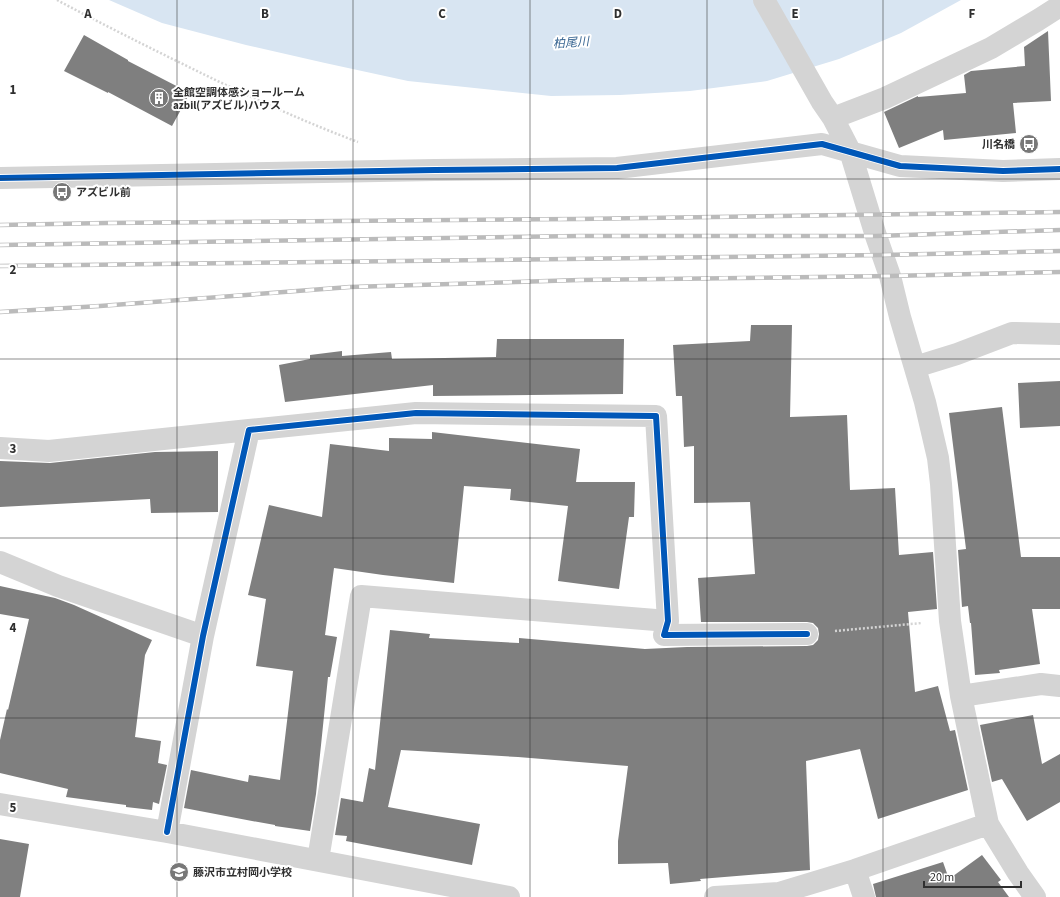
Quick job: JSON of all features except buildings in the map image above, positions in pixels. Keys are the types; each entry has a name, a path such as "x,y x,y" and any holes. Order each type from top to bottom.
{"street":[{"path":"764,0 850,151 890,276 914,367 925,402 938,458 950,621 961,696 988,824 1018,873 1035,897"},
{"path":"828,110 885,98 991,48 1060,6"},
{"path":"0,178 617,168 822,144 900,166 1003,171 1060,170"},
{"path":"914,367 957,354 1012,333 1060,334"},
{"path":"0,448 50,451 416,413 656,416 668,621 664,635 807,634"},
{"path":"167,832 203,636 249,430"},
{"path":"0,562 58,586 203,636"},
{"path":"318,860 361,596 668,621"},
{"path":"961,696 1041,684 1060,686"},
{"path":"0,804 167,832 508,897"},
{"path":"715,897 779,893 855,870 988,824"},
{"path":"855,870 864,897"}],"path":[{"path":"56,0 258,101 361,143"},
{"path":"807,634 950,621"}],"water":[{"name":"柏尾川","path":"109,0 961,0 901,33 839,59 767,81 690,91 620,95 551,96 408,81 325,63 246,45 162,23"}],"railway":[{"path":"0,225 1060,212"},
{"path":"0,245 580,236 876,236 1060,230"},
{"path":"0,266 883,255 1060,251"},
{"path":"0,312 350,287 580,280 1060,272"}],"cycle path":[{"path":"0,178 617,168 822,144 900,166 1003,171 1060,169"},
{"path":"167,832 203,636 249,430 416,413 656,416 668,621 664,635 807,634"}],"place":[{"name":"全館空調体感ショールーム azbil(アズビル)ハウス","path":"159,98"},
{"name":"川名橋","path":"1029,144"},
{"name":"アズビル前","path":"62,192"},
{"name":"藤沢市立村岡小学校","path":"179,872"}]}
